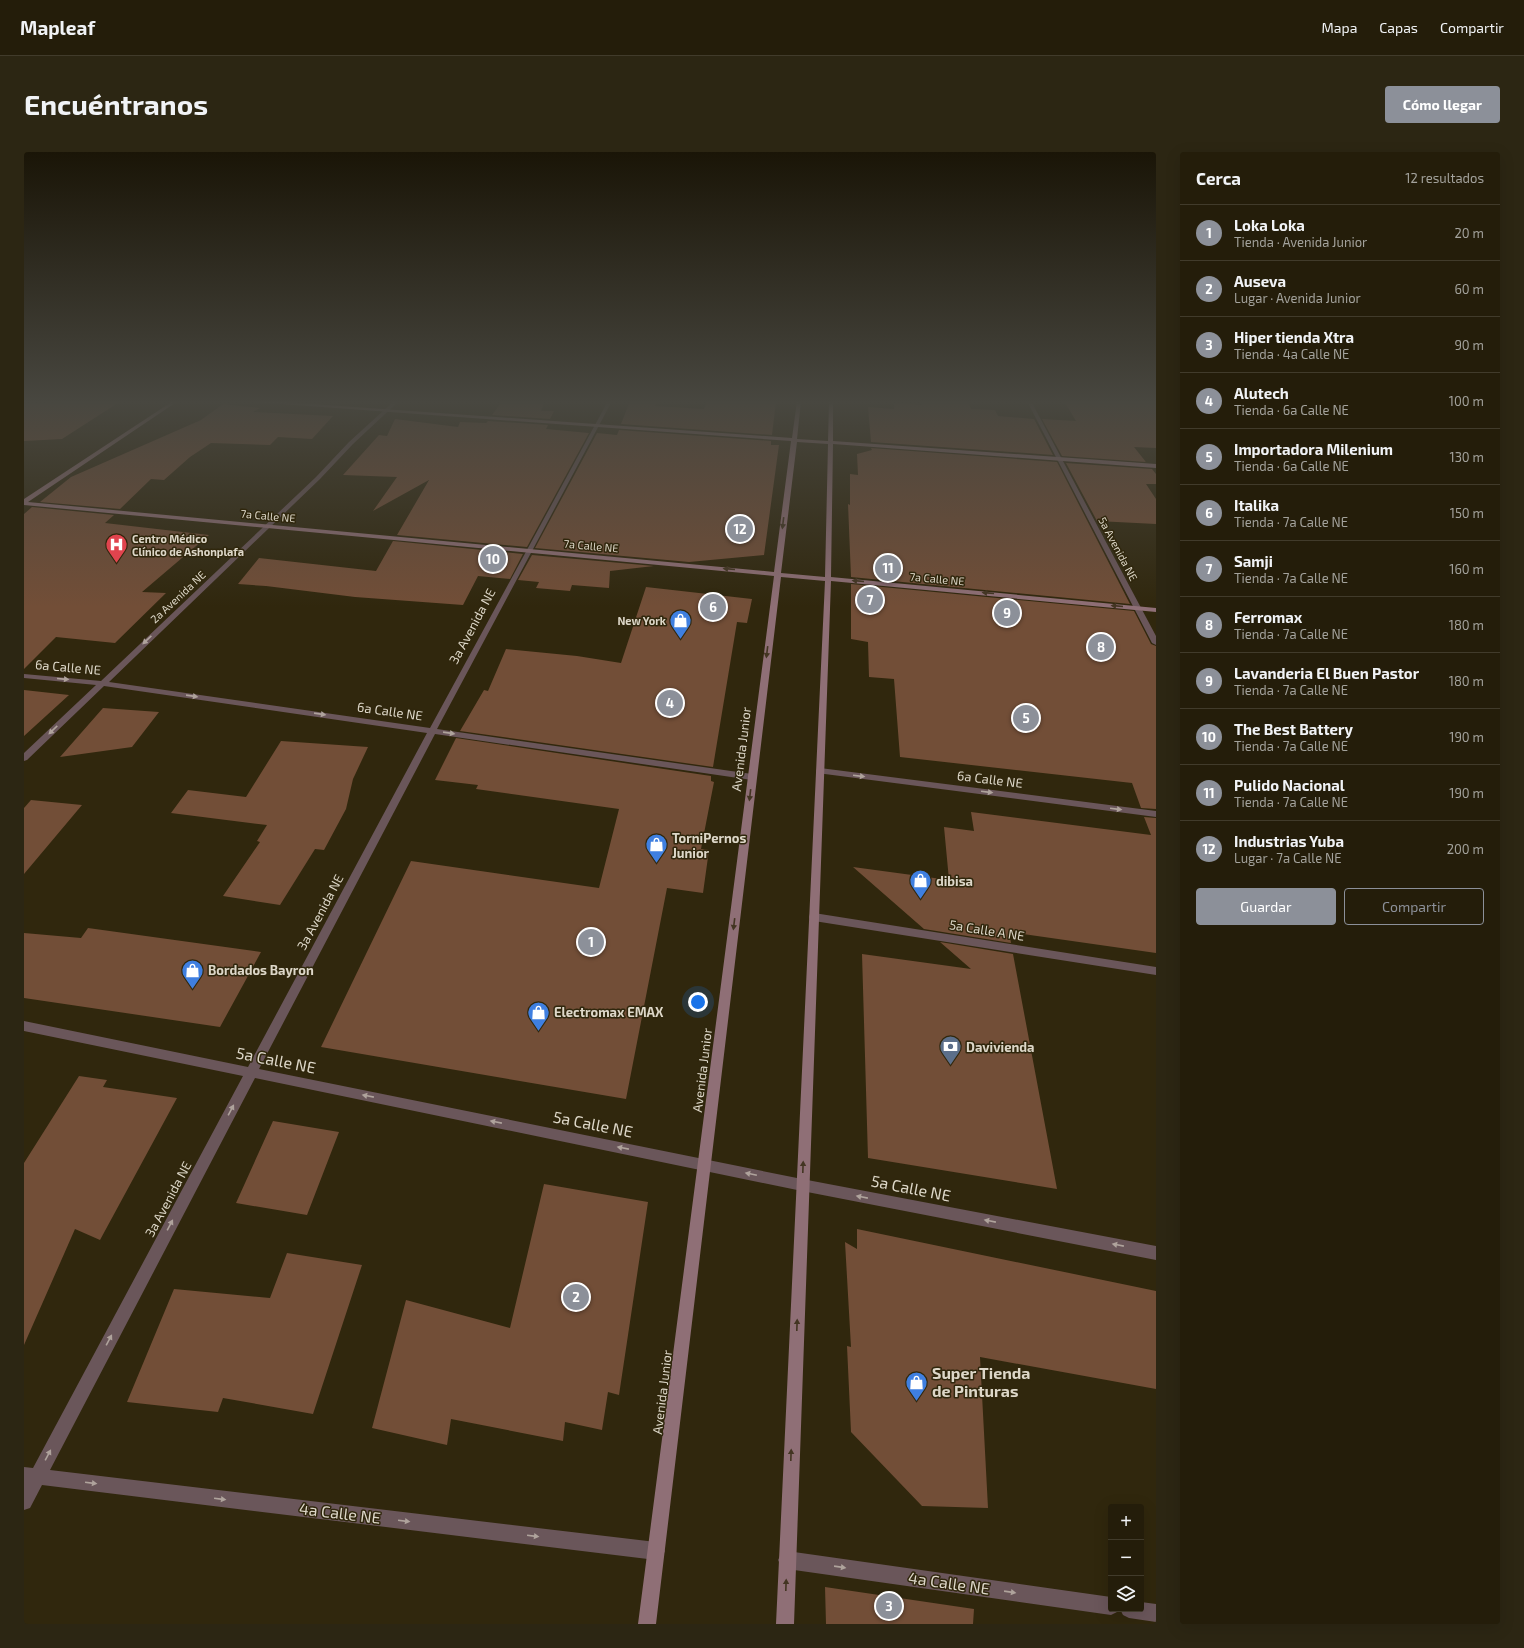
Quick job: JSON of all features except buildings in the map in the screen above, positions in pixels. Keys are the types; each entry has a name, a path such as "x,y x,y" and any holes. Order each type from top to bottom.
{"street":[{"path":"24,502 73,470"},
{"name":"2a Avenida NE","path":"24,758 326,470"},
{"name":"3a Avenida NE","path":"24,1502 30,1476 250,1072 572,470"},
{"name":"Avenida Junior","path":"647,1624 790,470"},
{"path":"785,1624 828,578 829,470"},
{"name":"5a Avenida NE","path":"1066,470 1156,643"},
{"name":"7a Calle NE","path":"24,502 1156,610"},
{"name":"6a Calle NE","path":"24,676 102,683 752,777"},
{"name":"6a Calle NE","path":"820,771 1156,814"},
{"name":"5a Calle A NE","path":"814,917 1156,971"},
{"name":"5a Calle NE","path":"24,1026 802,1185 1156,1253"},
{"name":"4a Calle NE","path":"30,1476 656,1551"},
{"name":"4a Calle NE","path":"787,1560 1108,1606"},
{"path":"1144,1611 1156,1613"}],"place":[{"name":"Industrias Yuba","path":"740,529"},
{"name":"The Best Battery","path":"493,559"},
{"name":"Centro Médico Clínico de Ashonplafa","path":"117,564"},
{"name":"Pulido Nacional","path":"888,568"},
{"name":"Samji","path":"870,600"},
{"name":"Italika","path":"713,607"},
{"name":"Lavanderia El Buen Pastor","path":"1007,613"},
{"name":"New York","path":"681,640"},
{"name":"Ferromax","path":"1101,647"},
{"name":"Alutech","path":"670,703"},
{"name":"Importadora Milenium","path":"1026,718"},
{"name":"TorniPernos Junior","path":"656,864"},
{"name":"dibisa","path":"920,900"},
{"name":"Loka Loka","path":"591,942"},
{"name":"Bordados Bayron","path":"193,990"},
{"name":"Electromax EMAX","path":"539,1032"},
{"name":"Davivienda","path":"950,1066"},
{"name":"Auseva","path":"576,1297"},
{"name":"Super Tienda de Pinturas","path":"916,1402"},
{"name":"Hiper tienda Xtra","path":"889,1606"}]}
